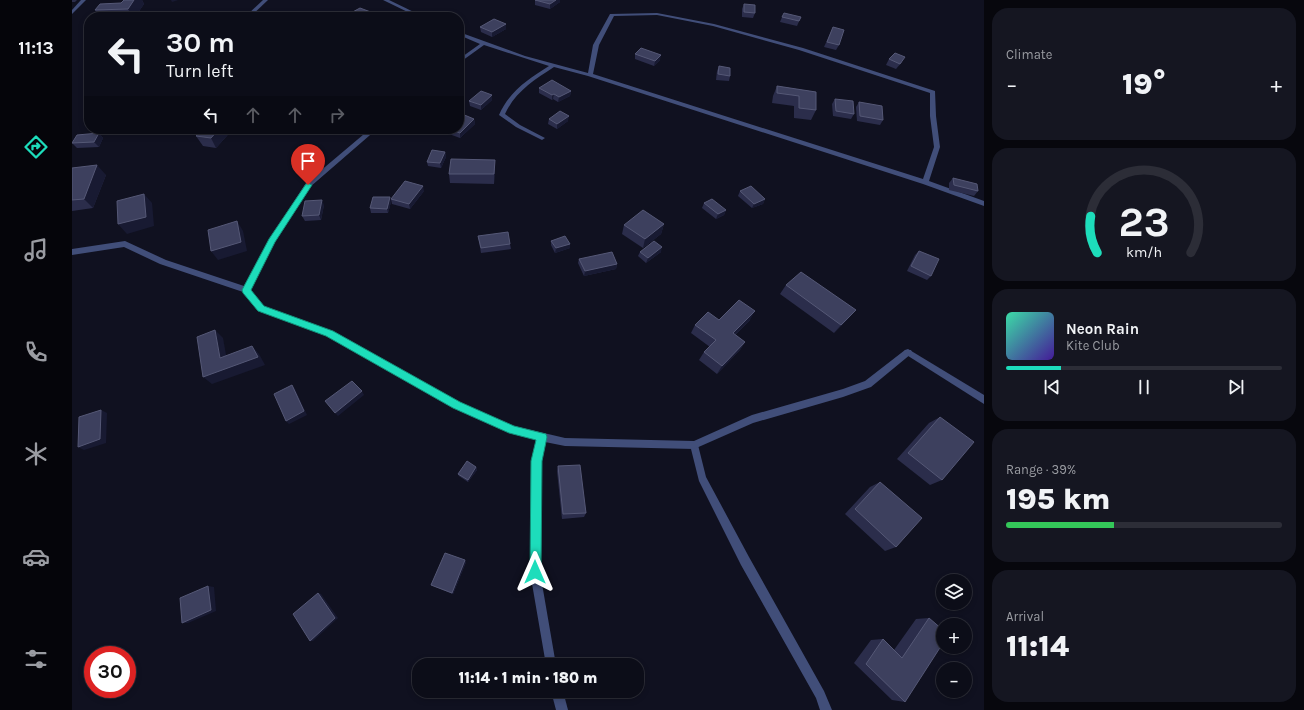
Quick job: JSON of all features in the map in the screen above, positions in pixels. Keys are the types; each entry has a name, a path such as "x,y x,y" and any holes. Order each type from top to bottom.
{"street":[{"path":"72,13 84,0"},
{"path":"252,12 266,0"},
{"path":"385,0 411,12"},
{"path":"590,75 596,45 612,15 657,14 714,25 808,51 933,92 933,116 937,147 925,182"},
{"path":"464,35 483,44 552,66 590,75 925,182 984,204"},
{"path":"464,57 483,44"},
{"path":"542,138 502,114 506,105 524,85 552,66"},
{"path":"246,290 272,241 308,185 368,134"},
{"path":"72,252 125,244 163,262 246,290 261,309 330,333 456,405 513,430 565,442 694,445 752,419 843,393 868,384 908,352 984,400"},
{"path":"542,437 536,461 535,572 550,658"},
{"path":"694,445 702,478 745,561 820,695 826,710"},
{"path":"559,698 562,710"}],"building":[{"path":"124,0 134,0 128,9 95,10 100,4 121,3"},
{"path":"535,0 556,0 550,4"},
{"path":"744,4 755,5 755,13 744,12"},
{"path":"360,8 371,12 353,12"},
{"path":"784,13 801,17 799,21 782,17"},
{"path":"494,19 506,24 492,32 480,27"},
{"path":"833,27 844,30 839,45 827,42"},
{"path":"641,48 661,55 655,61 635,54"},
{"path":"895,53 905,57 900,64 889,59"},
{"path":"719,66 730,68 730,76 718,74"},
{"path":"552,80 571,91 559,97 539,88"},
{"path":"777,86 816,92 816,110 799,108 799,96 777,93"},
{"path":"481,91 492,95 481,105 469,101"},
{"path":"835,99 853,101 854,114 836,111"},
{"path":"859,102 882,106 883,120 860,116"},
{"path":"560,111 569,116 557,124 549,119"},
{"path":"464,115 474,119 464,129"},
{"path":"98,134 94,142 72,143 77,135"},
{"path":"198,134 215,134 211,138 196,136"},
{"path":"432,150 445,152 440,163 427,162"},
{"path":"451,159 495,160 494,174 449,174"},
{"path":"97,165 84,199 72,200 72,168"},
{"path":"953,178 977,184 978,191 954,185"},
{"path":"405,181 423,186 409,204 391,199"},
{"path":"751,186 765,199 754,204 740,191"},
{"path":"144,194 146,217 118,224 117,201"},
{"path":"373,197 390,197 387,209 370,208"},
{"path":"712,199 726,210 718,214 704,203"},
{"path":"322,200 319,215 302,216 305,201"},
{"path":"643,210 664,224 645,239 624,225"},
{"path":"237,221 241,242 211,251 208,230"},
{"path":"508,232 510,244 481,248 478,236"},
{"path":"565,236 570,244 556,248 551,241"},
{"path":"654,241 662,247 648,258 640,252"},
{"path":"919,251 939,259 931,276 911,266"},
{"path":"612,252 617,264 585,271 579,259"},
{"path":"801,272 856,310 841,325 786,285"},
{"path":"739,300 755,311 733,333 745,342 722,366 704,352 716,340 695,325 708,312 719,320"},
{"path":"215,330 220,358 252,346 258,357 203,377 197,337"},
{"path":"352,381 362,391 335,413 325,401"},
{"path":"292,385 304,411 286,421 274,394"},
{"path":"101,410 100,439 78,447 79,417"},
{"path":"940,417 974,442 942,480 908,453"},
{"path":"467,461 476,467 468,480 458,474"},
{"path":"580,465 586,513 563,514 558,466"},
{"path":"880,482 922,518 896,547 855,509"},
{"path":"445,553 465,560 452,593 431,585"},
{"path":"208,586 211,610 182,623 180,598"},
{"path":"318,593 335,618 310,641 293,614"},
{"path":"929,618 936,624 936,654 905,702 866,664 883,639 902,658"}],"route":[{"path":"308,185 272,241 246,290 261,309 330,333 456,405 513,430 542,437 536,461 535,572"}]}
